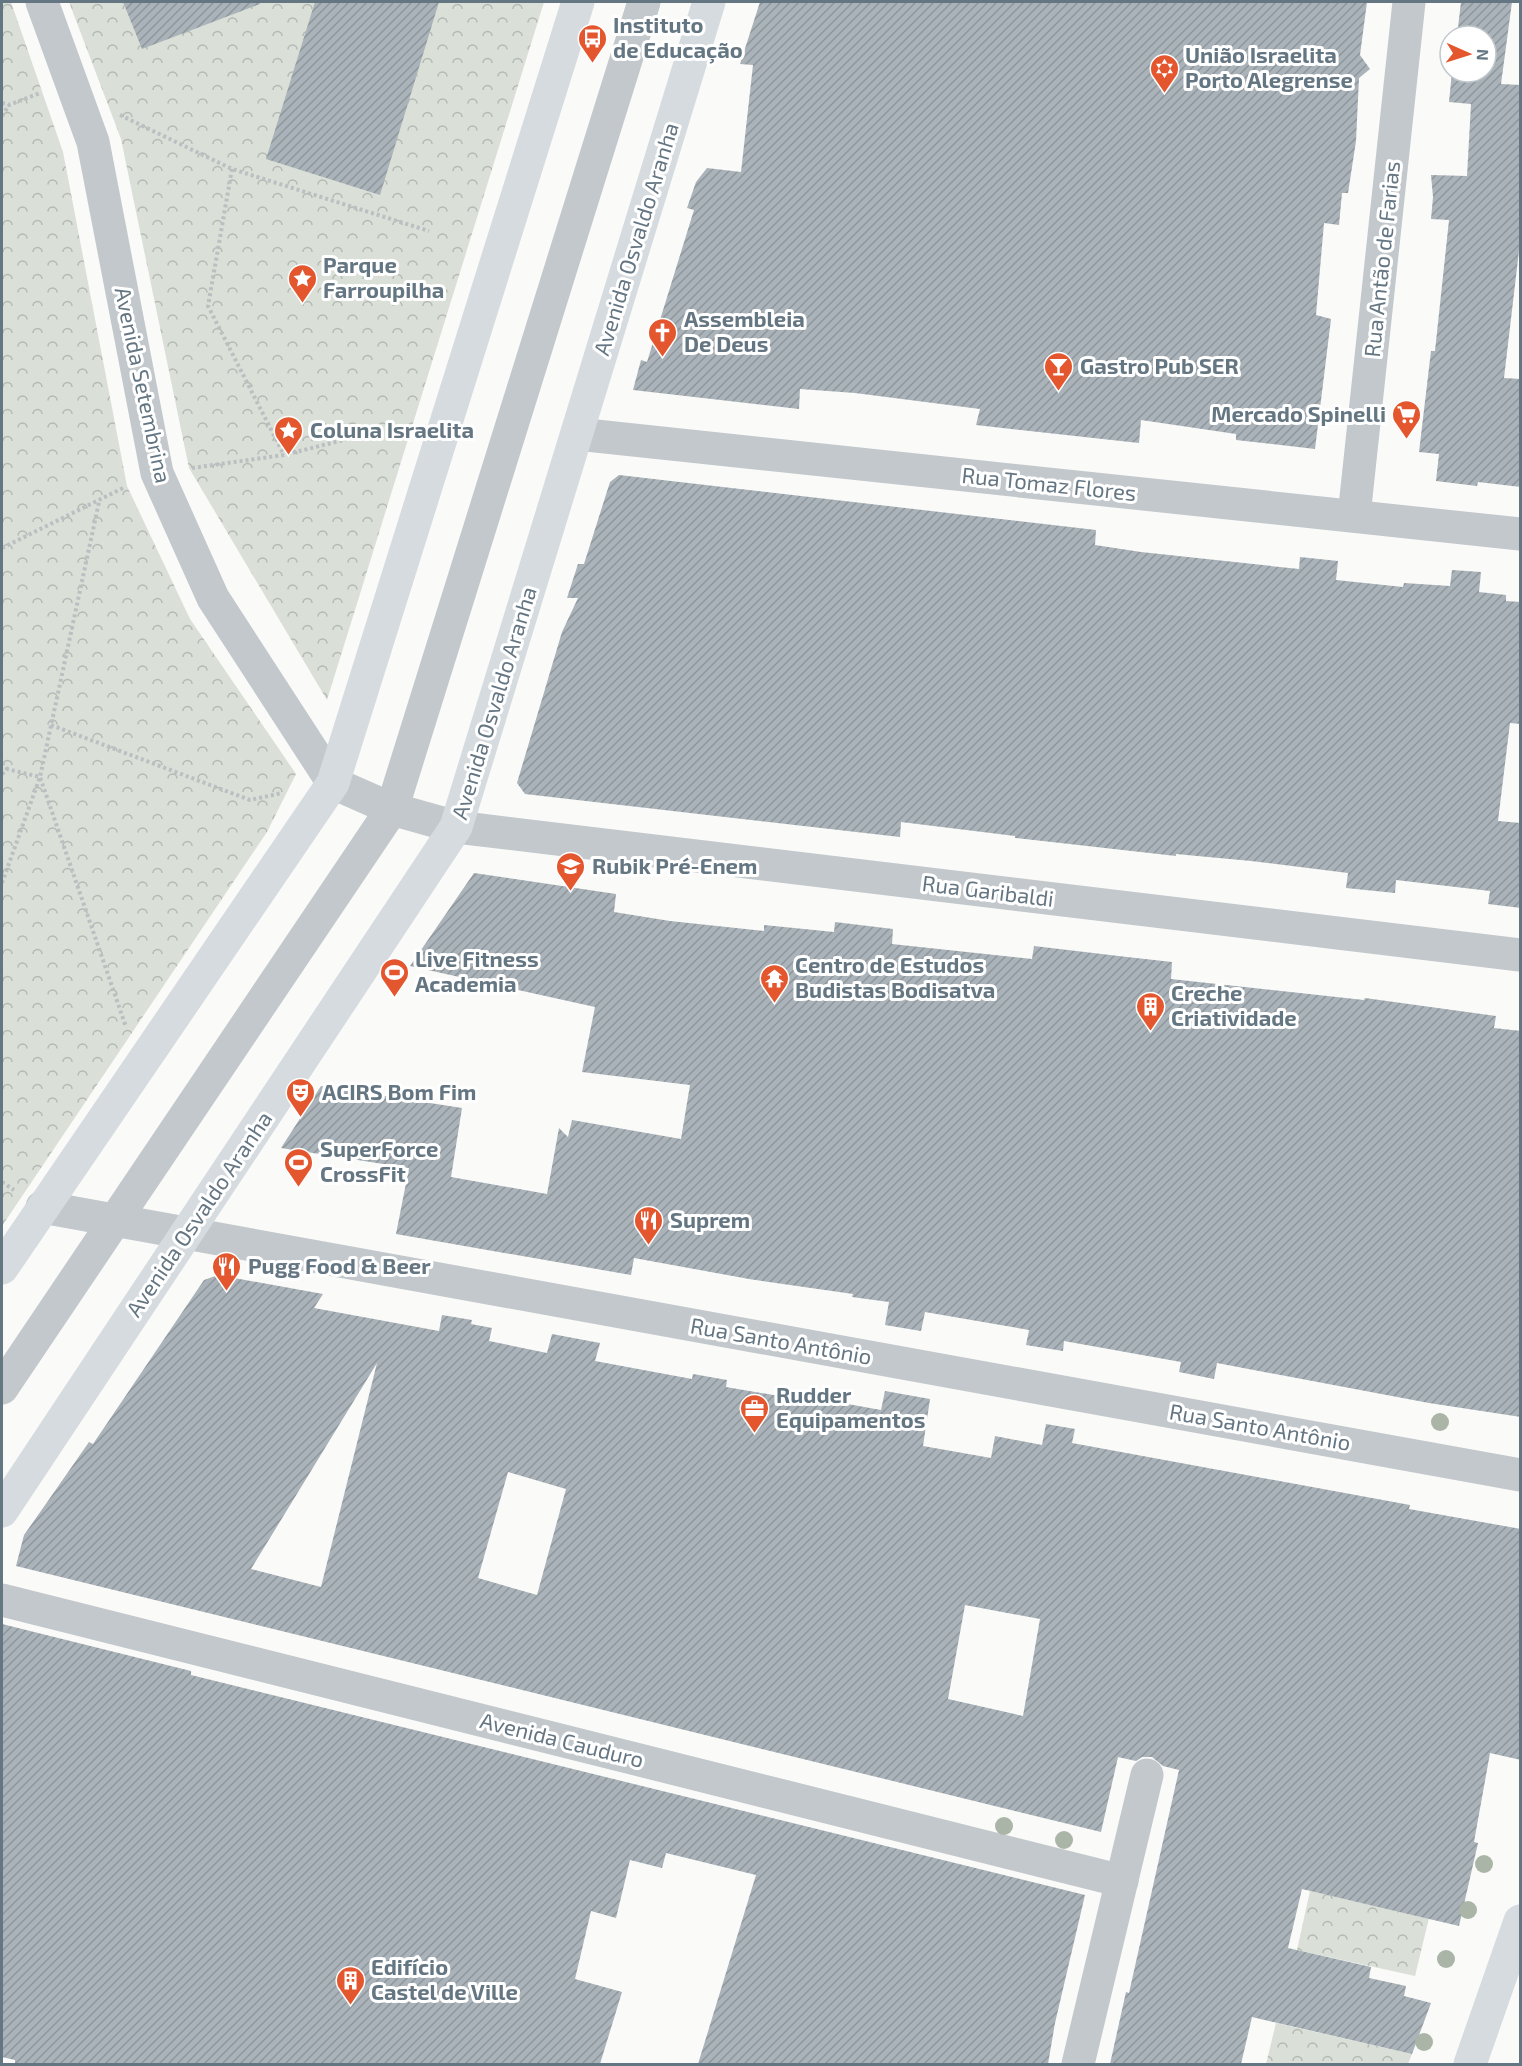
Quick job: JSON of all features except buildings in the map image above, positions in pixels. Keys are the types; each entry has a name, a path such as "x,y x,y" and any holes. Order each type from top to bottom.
{"main road":[{"path":"2,1268 333,783 578,2"},
{"name":"Avenida Osvaldo Aranha","path":"2,1511 456,827 709,2"},
{"path":"1470,2064 1521,1921"}],"street":[{"name":"Avenida Setembrina","path":"42,2 93,142 157,473 213,598 333,783"},
{"path":"2,1388 392,809 644,2"},
{"name":"Rua Antão de Farias","path":"1354,516 1409,2"},
{"name":"Rua Tomaz Flores","path":"577,434 1521,534"},
{"path":"333,783 392,809 456,827"},
{"name":"Rua Garibaldi","path":"456,827 1521,955"},
{"name":"Rua Santo Antônio","path":"42,1207 1521,1475"},
{"name":"Avenida Cauduro","path":"2,1600 1122,1881"},
{"path":"1078,2064 1147,1775"}],"path":[{"path":"72,82 110,110 232,169 429,231"},
{"path":"2,116 9,105"},
{"path":"232,169 208,306 284,455"},
{"path":"2,548 157,473 284,455 367,434"},
{"path":"2,883 40,777 99,502"},
{"path":"51,725 250,800 333,783"},
{"path":"2,763 7,769 40,777"},
{"path":"2,774 7,769"},
{"path":"40,777 139,1066"}],"green space":[{"path":"2,2 11,2 63,152 127,486 190,619 296,774 267,832 2,1226"},
{"name":"Parque Farroupilha","path":"69,2 544,2 327,700 189,468 121,139"},
{"path":"1310,1891 1429,1918 1415,1976 1297,1950"},
{"path":"1276,2023 1412,2054 1408,2064 1266,2064"}],"place":[{"name":"Instituto de Educação","path":"592,64"},
{"name":"União Israelita Porto Alegrense","path":"1164,94"},
{"name":"Parque Farroupilha","path":"302,304"},
{"name":"Assembleia De Deus","path":"663,358"},
{"name":"Gastro Pub SER","path":"1059,392"},
{"name":"Mercado Spinelli","path":"1407,440"},
{"name":"Coluna Israelita","path":"289,456"},
{"name":"Rubik Pré-Enem","path":"571,892"},
{"name":"Live Fitness Academia","path":"394,998"},
{"name":"Centro de Estudos Budistas Bodisatva","path":"774,1004"},
{"name":"Creche Criatividade","path":"1150,1032"},
{"name":"ACIRS Bom Fim","path":"301,1118"},
{"name":"SuperForce CrossFit","path":"299,1188"},
{"name":"Suprem","path":"649,1246"},
{"name":"Pugg Food & Beer","path":"227,1292"},
{"name":"Rudder Equipamentos","path":"755,1434"},
{"name":"Edifício Castel de Ville","path":"350,2006"}]}
